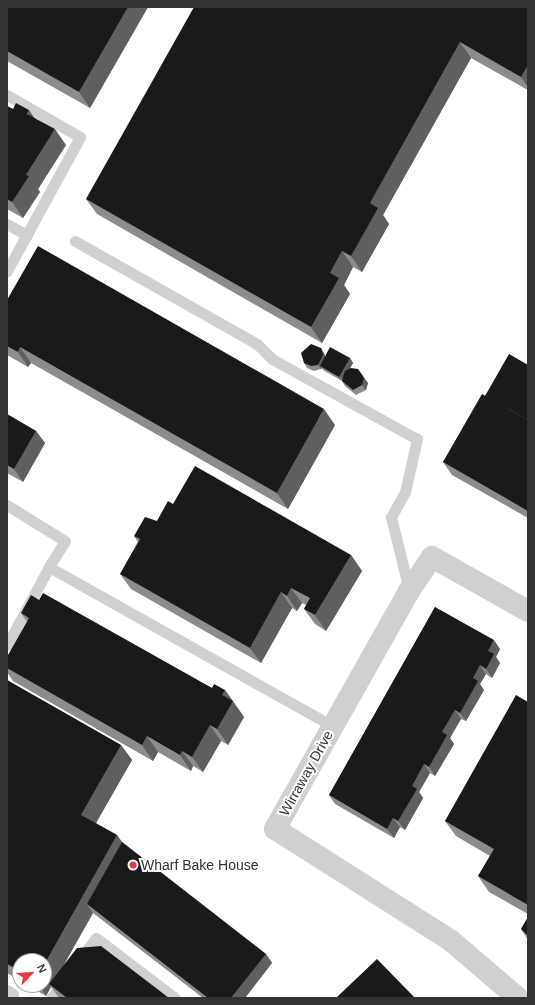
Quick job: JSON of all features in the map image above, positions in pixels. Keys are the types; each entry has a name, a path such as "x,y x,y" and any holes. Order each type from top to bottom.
{"street":[{"name":"Wirraway Drive","path":"518,998 450,940 275,829 409,591 432,557 528,611"}],"lane":[{"path":"7,95 80,138 7,270"},
{"path":"7,224 27,235"},
{"path":"75,241 257,344 272,359 417,439 405,492 391,517 409,591"},
{"path":"7,504 65,541 49,567 7,645"},
{"path":"49,567 332,726"},
{"path":"52,998 96,938 175,998"},
{"path":"7,990 13,994 11,998"}],"building":[{"path":"7,7 128,7 79,92 7,51"},
{"path":"194,7 528,7 528,65 521,77 460,42 370,203 378,208 351,256 342,251 330,273 339,278 311,327 86,199"},
{"path":"16,103 29,110 27,114 55,129 26,175 29,176 12,202 7,199 7,106 13,109"},
{"path":"38,246 324,409 277,493 20,347 18,352 7,346 7,300"},
{"path":"311,344 321,348 323,355 318,365 311,366 304,363 301,353"},
{"path":"330,347 350,358 339,377 320,366"},
{"path":"509,354 528,365 528,420 485,396"},
{"path":"351,368 358,369 364,378 362,385 353,390 342,381 345,371"},
{"path":"482,394 528,420 528,511 443,462"},
{"path":"7,414 36,431 14,469 7,465"},
{"path":"195,466 351,555 315,615 304,609 310,598 291,588 287,596 281,592 250,648 120,574 140,539 134,536 145,517 157,521 168,501 173,504"},
{"path":"43,593 212,688 214,684 225,690 222,695 233,701 217,729 210,725 192,757 182,751 180,755 147,736 142,745 7,668 7,657 29,618 21,613 31,595 39,600"},
{"path":"435,607 494,640 488,651 494,654 486,669 480,665 473,678 478,681 460,713 455,710 442,732 447,735 429,767 424,764 412,786 417,789 398,821 393,818 387,829 329,795"},
{"path":"7,680 121,745 81,815 117,835 51,953 12,953 12,967 7,964"},
{"path":"516,695 528,702 528,905 478,876 494,849 445,821"},
{"path":"122,842 266,954 231,998 208,998 87,904"},
{"path":"528,917 528,936 521,929"},
{"path":"101,946 169,998 67,998 52,986 52,980 77,948"},
{"path":"377,959 415,998 336,998"}],"place":[{"name":"Wharf Bake House","path":"133,865"}]}
